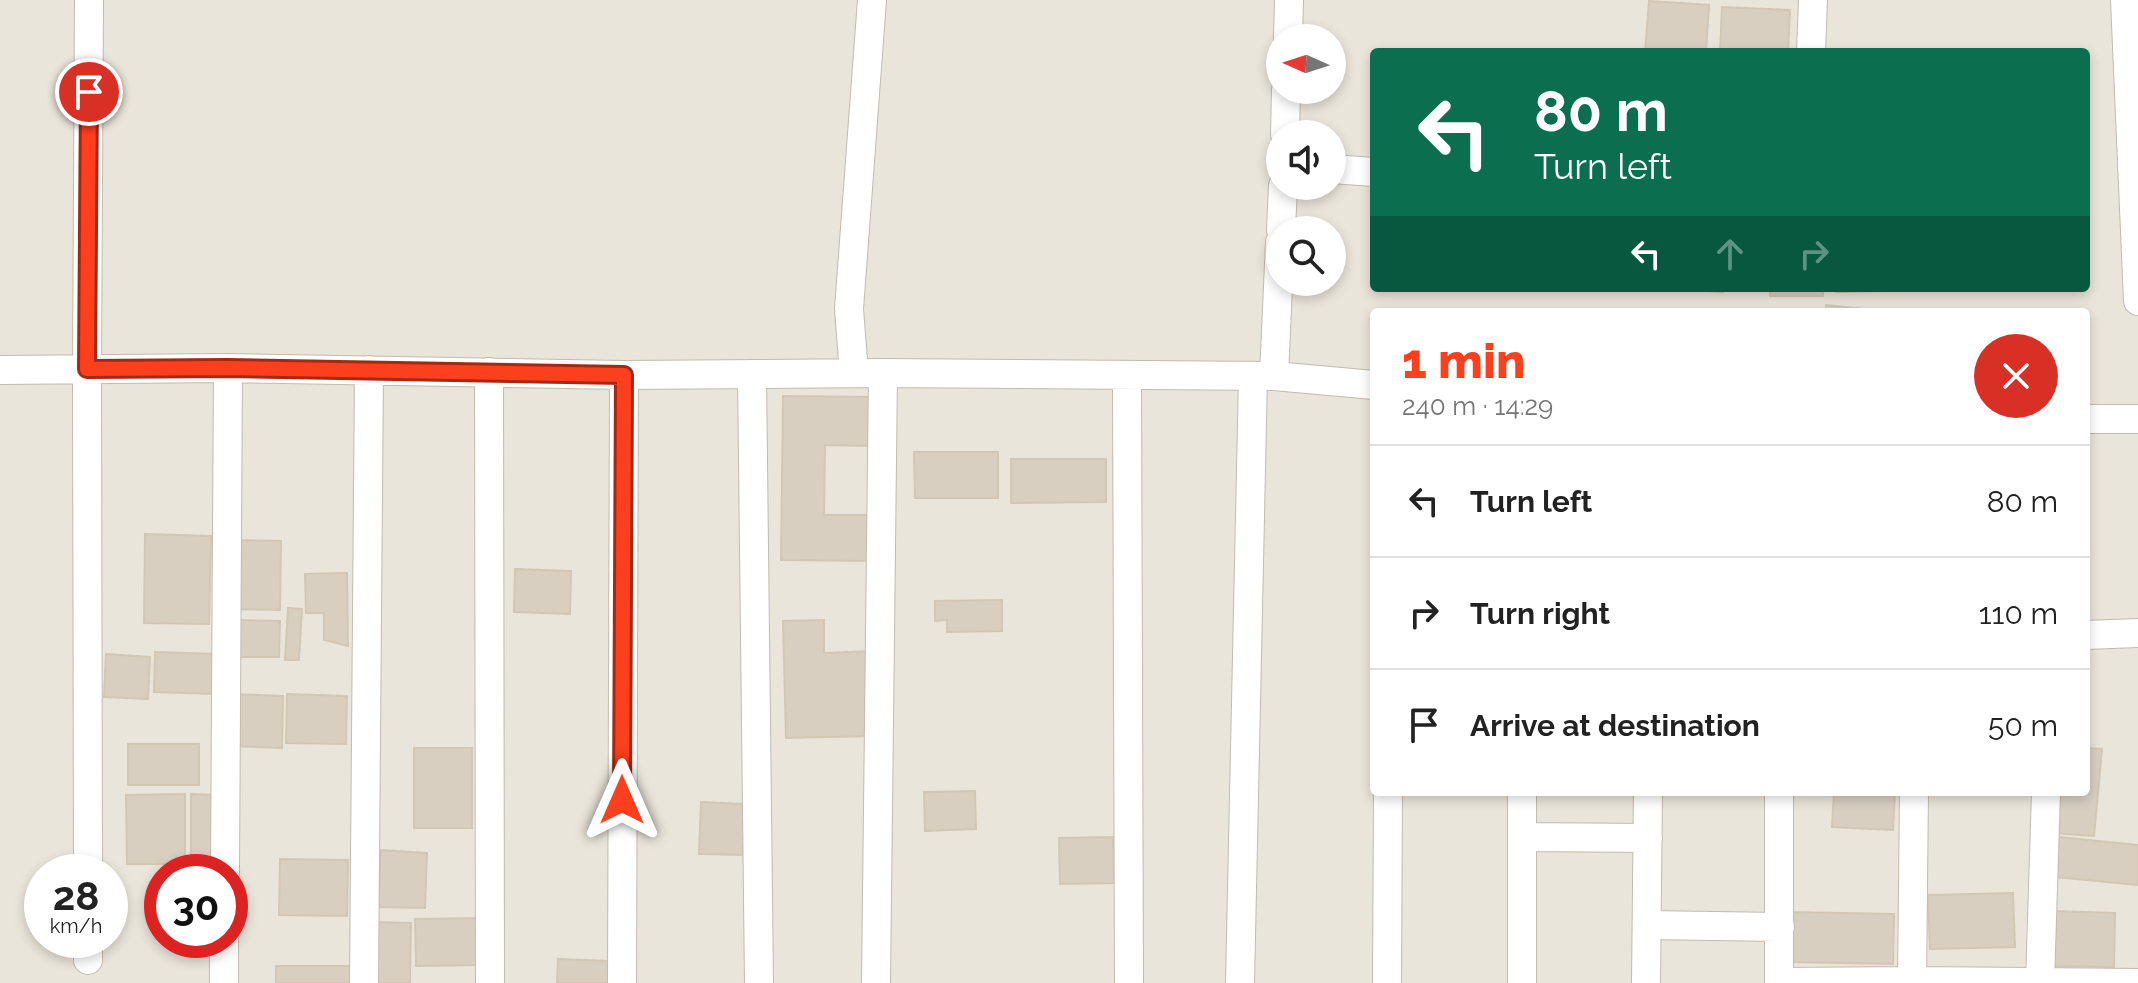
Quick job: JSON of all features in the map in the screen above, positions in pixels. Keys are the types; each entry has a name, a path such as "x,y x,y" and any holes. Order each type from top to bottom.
{"street":[{"path":"88,854 89,0"},
{"path":"854,373 849,309 872,0"},
{"path":"1288,24 1289,0"},
{"path":"1811,48 1813,0"},
{"path":"2125,0 2138,301"},
{"path":"1346,170 1370,172"},
{"path":"1240,983 1264,376 1274,296"},
{"path":"225,854 228,368"},
{"path":"0,370 228,368 624,375 883,373 1264,376 1370,385"},
{"path":"364,983 369,370"},
{"path":"489,372 490,983"},
{"path":"876,983 883,373"},
{"path":"752,374 759,983"},
{"path":"622,983 624,375"},
{"path":"1127,375 1129,983"},
{"path":"2090,419 2138,419"},
{"path":"2090,635 2138,633"},
{"path":"1387,983 1388,796"},
{"path":"1522,796 1522,983"},
{"path":"1646,983 1648,796"},
{"path":"1779,796 1779,983 2138,983"},
{"path":"1912,982 1914,796"},
{"path":"2040,982 2046,796"},
{"path":"1522,837 1648,838"},
{"path":"1647,925 1780,927"},
{"path":"224,958 224,983"}],"shaded area":[{"path":"0,0 2138,0 2138,983 0,983"}],"building":[{"path":"1649,1 1709,5 1706,48 1645,48"},
{"path":"1722,7 1790,10 1788,48 1720,48"},
{"path":"1770,292 1823,292 1823,296 1770,296"},
{"path":"1826,305 1855,308 1826,308"},
{"path":"783,396 872,397 871,446 825,445 824,515 869,515 869,561 781,560"},
{"path":"914,452 998,452 998,498 915,498"},
{"path":"1011,459 1106,459 1106,502 1011,503"},
{"path":"145,534 211,536 209,624 144,623"},
{"path":"234,540 281,541 280,610 232,609"},
{"path":"515,569 571,571 570,614 514,612"},
{"path":"347,573 348,646 324,640 324,613 306,613 305,574"},
{"path":"1002,600 1002,631 947,632 947,620 935,621 935,601"},
{"path":"288,608 302,609 299,660 285,660"},
{"path":"237,620 280,621 279,657 236,657"},
{"path":"824,620 824,653 872,651 874,736 786,738 783,621"},
{"path":"155,652 216,654 215,694 154,692"},
{"path":"106,654 150,657 148,699 104,697"},
{"path":"232,694 283,696 282,748 230,746"},
{"path":"287,694 347,696 346,744 286,743"},
{"path":"128,744 199,744 199,785 128,785"},
{"path":"414,748 472,748 472,828 414,828"},
{"path":"2090,748 2102,749 2094,836 2052,833 2056,796 2090,796"},
{"path":"975,791 976,829 925,831 924,792"},
{"path":"185,794 185,854 144,854 144,864 128,864 126,795"},
{"path":"191,794 217,795 217,854 191,854"},
{"path":"1834,796 1895,796 1893,830 1832,827"},
{"path":"701,802 744,804 743,855 699,854"},
{"path":"2049,836 2138,845 2138,885 2045,876"},
{"path":"1113,837 1114,883 1060,884 1059,838"},
{"path":"381,850 427,853 425,908 378,907"},
{"path":"280,859 348,860 347,916 279,915"},
{"path":"2013,893 2015,947 1930,949 1928,895"},
{"path":"2053,911 2115,913 2114,967 2052,966"},
{"path":"1788,912 1894,914 1893,964 1787,962"},
{"path":"479,918 480,965 416,966 415,919"},
{"path":"373,922 411,923 410,983 372,983"},
{"path":"558,959 611,961 610,983 557,983"},
{"path":"276,966 350,966 350,983 276,983"}],"route":[{"path":"89,92 87,369 228,368 624,375 622,800"}]}
